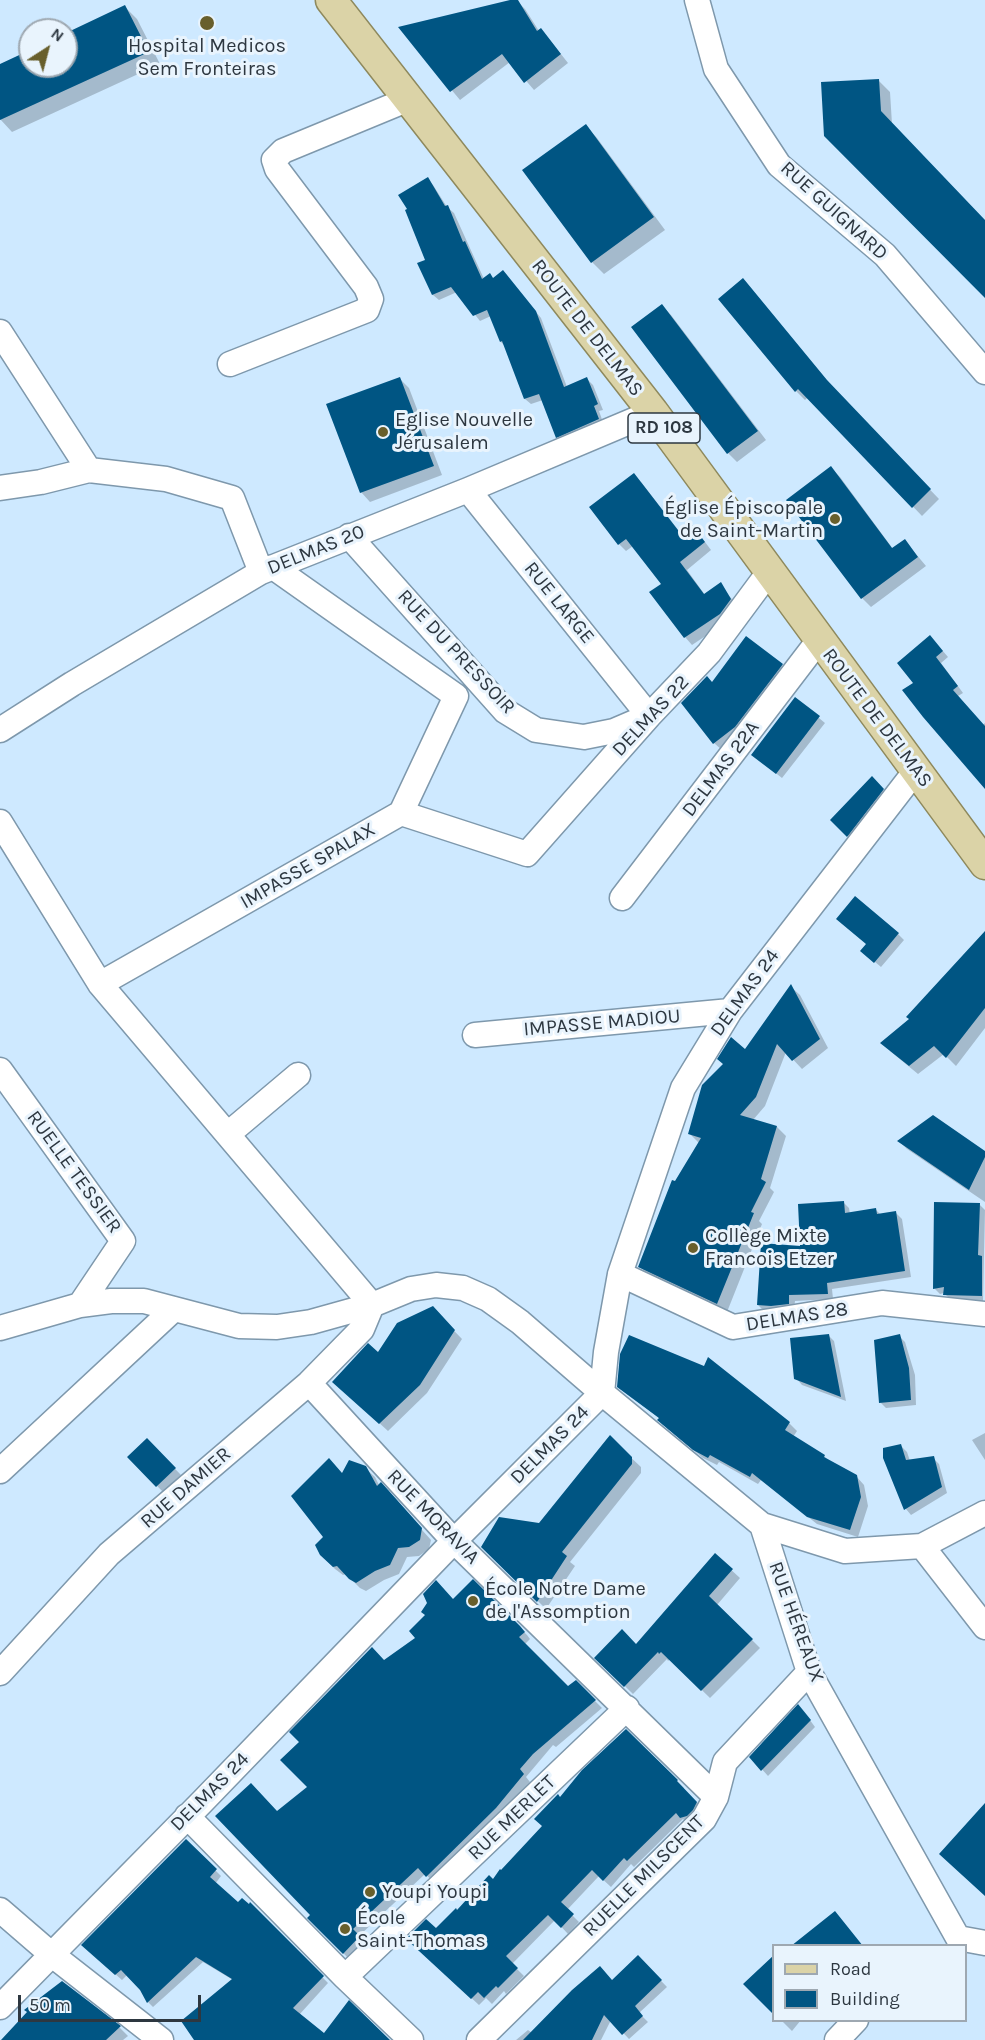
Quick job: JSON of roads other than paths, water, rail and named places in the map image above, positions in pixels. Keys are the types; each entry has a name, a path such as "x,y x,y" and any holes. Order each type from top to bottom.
{"main road":[{"name":"ROUTE DE DELMAS","path":"332,0 653,412 985,864"}],"street":[{"name":"RUE GUIGNARD","path":"697,0 716,69 779,165 885,255 985,372"},
{"path":"230,364 367,310 371,299 366,287 277,169 274,160 283,151 409,99"},
{"path":"0,332 89,470"},
{"name":"DELMAS 20","path":"0,730 72,684 267,569 468,490 653,412"},
{"path":"0,488 41,482 89,470 166,479 232,498 267,569 456,696 400,813"},
{"name":"RUE LARGE","path":"468,490 650,716"},
{"name":"RUE DU PRESSOIR","path":"349,536 506,711 536,730 584,737 614,731 650,716"},
{"name":"DELMAS 22","path":"400,813 527,854 650,716 710,653 769,572"},
{"name":"DELMAS 22A","path":"622,898 819,640"},
{"name":"DELMAS 24","path":"0,2007 454,1540 602,1393 606,1352 620,1274 683,1088 730,1011 917,769"},
{"name":"IMPASSE SPALAX","path":"100,984 400,813"},
{"path":"0,822 100,984 372,1305"},
{"name":"IMPASSE MADIOU","path":"475,1035 730,1011"},
{"name":"RUELLE TESSIER","path":"0,1070 123,1241 80,1305"},
{"path":"228,1134 298,1075"},
{"name":"DELMAS 28","path":"620,1274 733,1327 882,1303 985,1314"},
{"path":"0,1328 80,1305 111,1301 144,1301 239,1326 277,1327 311,1322 372,1305 411,1289 436,1285 464,1288 488,1299 520,1322 762,1525 845,1551 922,1546 985,1513"},
{"name":"RUE DAMIER","path":"0,1673 109,1554 309,1383 362,1329 372,1305"},
{"path":"0,1471 174,1309"},
{"name":"RUE MORAVIA","path":"309,1383 454,1540 716,1797"},
{"name":"RUE HÉREAUX","path":"762,1525 810,1671 953,1942 985,1943"},
{"path":"922,1546 985,1627"},
{"name":"RUELLE MILSCENT","path":"479,2040 704,1819 716,1797 725,1762 810,1671"},
{"name":"RUE MERLET","path":"345,1977 627,1708"},
{"path":"187,1816 345,1977 411,2040"},
{"path":"0,1910 51,1954 161,2040"},
{"path":"837,2040 854,2022"}],"place":[{"name":"Hospital Medicos Sem Fronteiras","path":"207,23"},
{"name":"Eglise Nouvelle Jérusalem","path":"383,432"},
{"name":"Église Épiscopale de Saint-Martin","path":"835,519"},
{"name":"Collège Mixte Francois Etzer","path":"693,1248"},
{"name":"École Notre Dame de l'Assomption","path":"473,1601"},
{"name":"Youpi Youpi","path":"370,1892"},
{"name":"École Saint-Thomas","path":"345,1929"}]}
